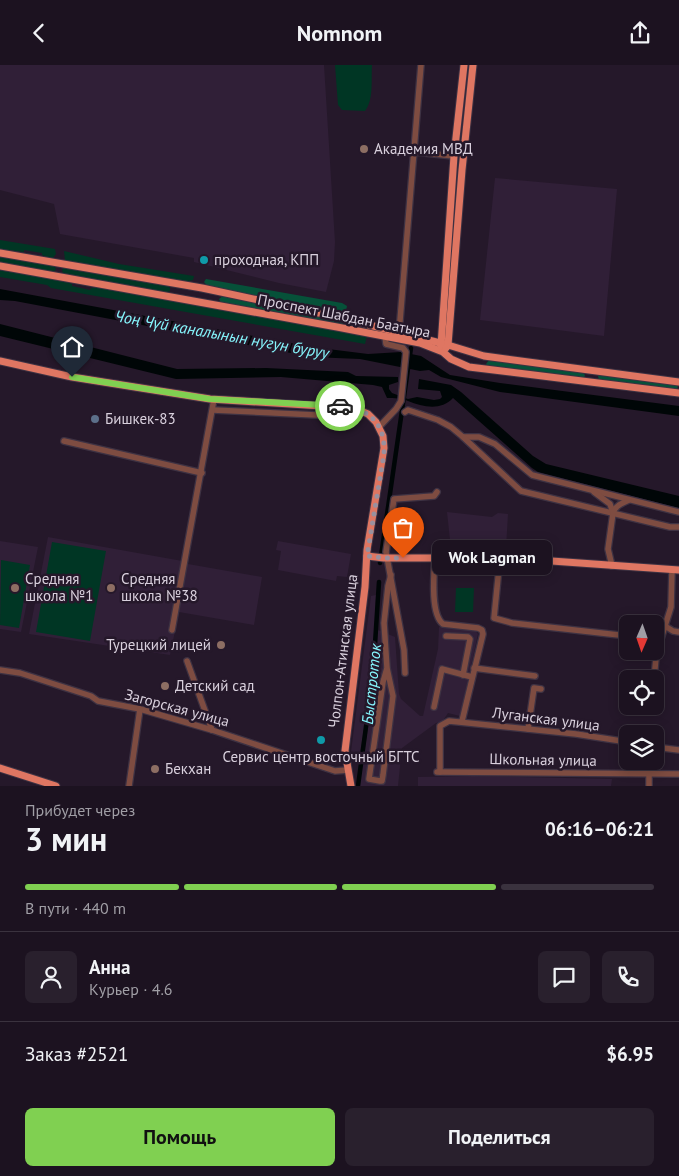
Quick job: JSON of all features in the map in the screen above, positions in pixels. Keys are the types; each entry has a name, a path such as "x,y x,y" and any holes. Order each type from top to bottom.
{"main road":[{"path":"443,352 440,343 454,155 464,65"},
{"path":"443,352 448,345 462,170 473,65"},
{"name":"Проспект Шабдан Баатыра","path":"0,253 217,291 338,317 484,356 679,382"},
{"path":"58,276 60,263"},
{"name":"Проспект Шабдан Баатыра","path":"0,266 420,343 443,352 462,365 482,369 679,393"},
{"path":"175,298 177,284"},
{"path":"214,305 217,291"},
{"path":"426,340 436,333 442,321"},
{"path":"450,323 454,340 462,350 452,352 451,359"},
{"path":"482,369 484,356"},
{"path":"0,361 72,377 214,399 346,407 362,410 372,417 379,427"},
{"path":"592,382 594,371"},
{"name":"Чолпон-Атинская улица","path":"351,786 345,751 365,587 384,454 384,441 379,427"},
{"path":"370,557 500,558 676,570"},
{"path":"0,768 56,786"}],"street":[{"path":"399,333 421,65"},
{"path":"415,152 454,155"},
{"path":"379,427 401,401 406,352 402,348 386,344 385,336"},
{"path":"172,630 214,399"},
{"path":"213,410 359,417 362,410"},
{"path":"405,412 408,410 415,412 451,427 521,491 670,527 679,527"},
{"path":"463,437 479,437 495,444 532,475 679,513"},
{"path":"64,441 202,473"},
{"path":"589,489 610,503 613,513"},
{"path":"405,673 404,650 391,575 386,558 394,499 434,496 437,493"},
{"path":"612,566 608,549 614,509 621,503 630,500"},
{"path":"435,557 434,600 439,621 443,624 478,627 482,630 462,721"},
{"path":"500,558 494,618 512,623 619,636"},
{"path":"676,570 671,607 665,626 679,632"},
{"path":"387,668 383,681 369,779 380,781 382,781 393,696 387,668 384,623 391,575"},
{"path":"446,636 468,637 470,639 463,675"},
{"path":"187,661 212,730"},
{"path":"474,668 535,676"},
{"path":"434,707 442,669 472,677"},
{"name":"Загорская улица","path":"0,670 20,673 91,696 98,701 140,709 212,730 335,771 348,770"},
{"path":"528,729 534,688 541,689"},
{"path":"129,786 140,709"},
{"name":"Школьная улица","path":"462,721 449,721 440,726 438,772 679,775"},
{"name":"Луганская улица","path":"462,721 619,741"},
{"path":"664,748 679,750"},
{"path":"649,774 649,786"}],"shaded area":[{"path":"0,65 324,65 335,242 334,261 326,292 279,283 194,262 194,258 60,234 54,204 0,190"},
{"path":"495,178 617,189 604,336 480,320"},
{"path":"447,512 492,517 498,513 508,514 506,548 493,551 451,549"},
{"name":"Средняя школа №38","path":"48,537 262,577 254,625 179,612 170,655 29,634"},
{"name":"Средняя школа №1","path":"0,541 38,547 21,632 0,629"},
{"path":"278,541 351,554 347,577 337,576 336,581 278,570 281,551 276,550"},
{"path":"376,595 373,672 360,754 351,752 371,596"},
{"name":"Быстроток","path":"439,627 475,630 478,634 460,716 448,713 442,722 436,723 402,748 398,786 359,786 374,689 378,630 395,637 399,694 401,699 420,716 423,716 438,649"},
{"path":"473,776 612,779 611,786 418,786 418,777"}],"green space":[{"path":"335,65 372,65 371,95 365,111 342,110 338,105"},
{"path":"0,240 55,249 56,254 52,259 42,255 42,253 0,249"},
{"path":"64,251 119,264 194,276 193,280 185,282 65,261"},
{"path":"0,256 55,266 56,270 52,272 0,264"},
{"path":"64,267 167,285 170,291 165,293 63,274 62,270"},
{"path":"0,270 62,280 72,284 72,286 90,290 91,288 99,287 367,336 365,344 51,288 47,285 0,277"},
{"path":"206,279 342,303 347,306 346,311 338,313 208,287 204,282"},
{"path":"224,295 314,314 377,331 221,303 219,299"},
{"path":"489,360 582,372 585,375 584,378 488,367 486,364"},
{"path":"598,376 676,385 678,387 676,390 599,380"},
{"path":"52,542 106,551 90,641 36,632"},
{"name":"Средняя школа №1","path":"1,560 30,565 19,628 0,625"},
{"path":"456,588 474,588 473,612 455,612"}],"water":[{"name":"Чоң Чүй каналынын нугун буруу","path":"0,289 312,347 368,354 401,352 421,356 450,375 679,406 679,416 500,392 441,377 429,370 420,371 360,359 312,357 15,301 0,300"},
{"path":"0,324 177,369 266,368 348,372 356,376 398,377 398,382 389,385 389,389 392,393 408,399 417,397 434,400 442,397 440,391 418,389 419,379 451,385 533,456 546,464 679,496 679,508 538,472 453,398 443,405 432,407 401,399 387,398 382,387 373,385 281,377 176,379 0,336"}],"waterway":[{"name":"Быстроток","path":"380,563 411,348"},
{"name":"Быстроток","path":"358,786 373,675 379,582"}],"way so far":[{"path":"340,406 362,410 372,417 381,431 384,441 378,495 367,556 403,558"}],"place":[{"name":"Академия МВД","path":"364,149"},
{"name":"проходная, КПП","path":"204,260"},
{"name":"Бишкек-83","path":"95,419"},
{"name":"Wok Lagman","path":"403,558"},
{"name":"Средняя школа №1","path":"15,588"},
{"name":"Средняя школа №38","path":"111,588"},
{"name":"Турецкий лицей","path":"221,645"},
{"name":"Детский сад","path":"165,686"},
{"name":"Сервис центр восточный БГТС","path":"321,740"},
{"name":"Бекхан","path":"155,769"}],"route":[{"path":"72,377 210,399 340,406"}]}
